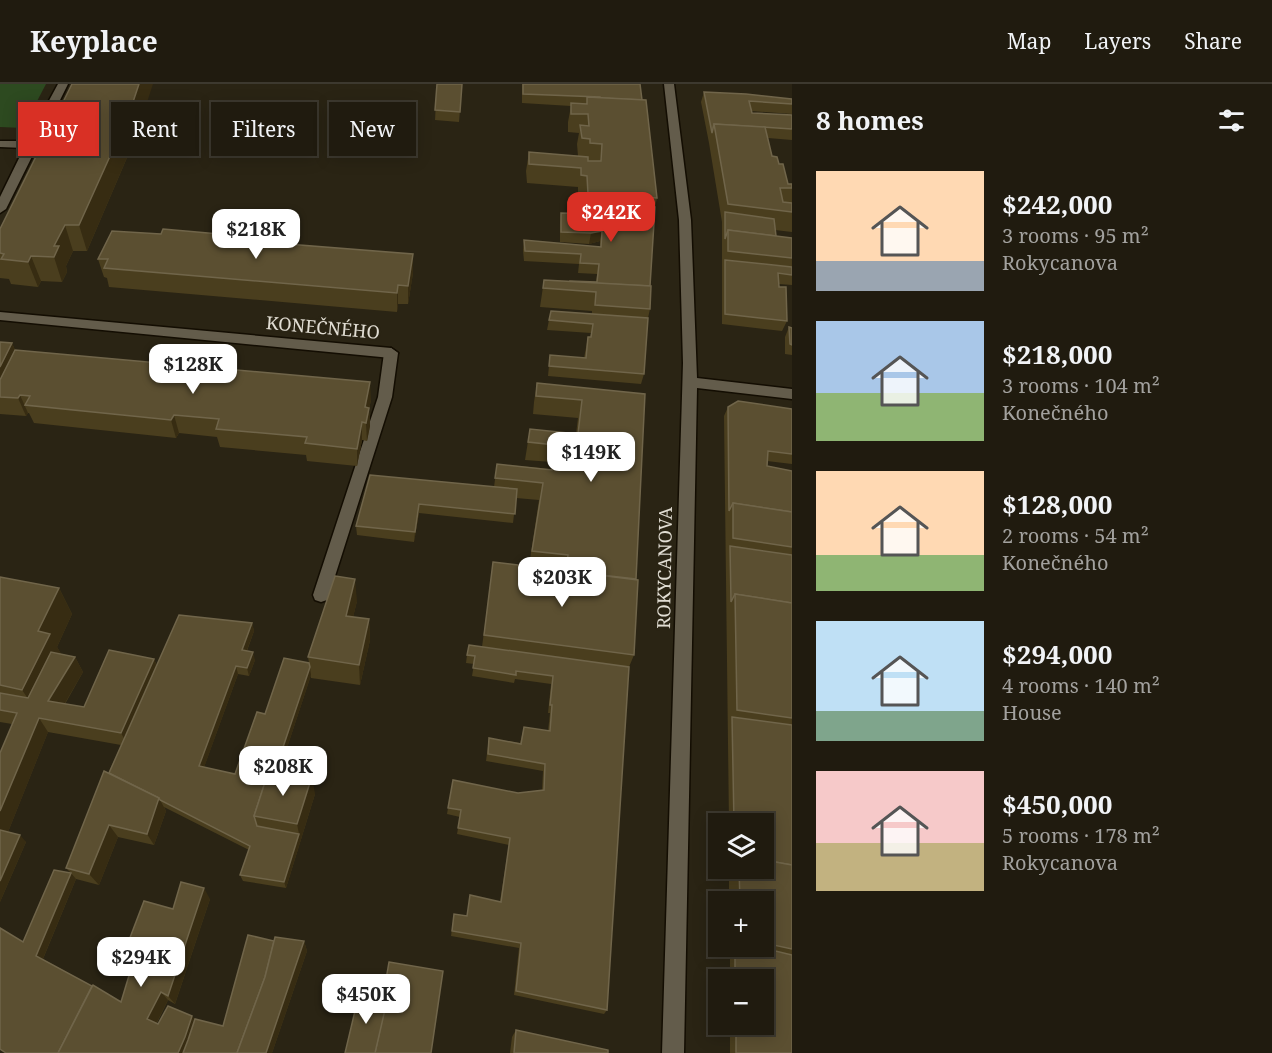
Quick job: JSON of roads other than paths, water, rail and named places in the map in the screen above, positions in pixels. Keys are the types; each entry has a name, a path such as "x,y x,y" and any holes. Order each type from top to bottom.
{"street":[{"path":"54,102 63,84"},
{"name":"ROKYCANOVA","path":"669,84 685,220 689,382 673,1053"},
{"path":"0,144 18,145"},
{"path":"0,209 26,156"},
{"name":"KONEČNÉHO","path":"0,316 391,353 385,398 321,596"},
{"path":"689,382 792,394"}]}
